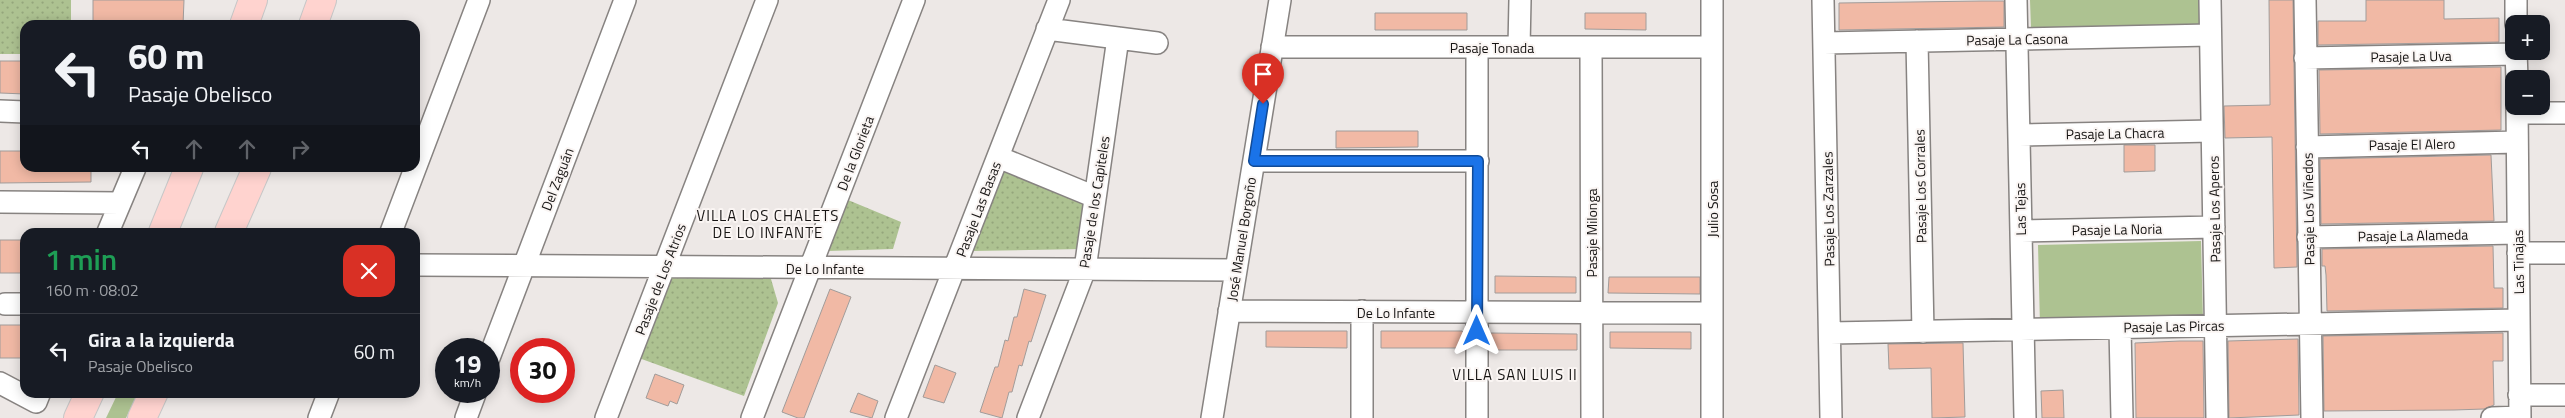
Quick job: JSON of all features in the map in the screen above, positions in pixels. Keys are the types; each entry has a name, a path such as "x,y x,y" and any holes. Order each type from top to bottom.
{"main road":[{"path":"246,20 253,0"},
{"path":"315,20 322,0"},
{"path":"165,228 187,172"},
{"path":"231,228 255,172"},
{"path":"78,418 87,398"},
{"path":"142,418 151,398"}],"street":[{"path":"420,156 479,0"},
{"name":"Del Zaguán","path":"497,338 625,0"},
{"name":"Pasaje de Los Atrios","path":"606,418 767,0"},
{"name":"De la Glorieta","path":"752,418 914,0"},
{"name":"Pasaje Las Basas","path":"896,418 1059,0"},
{"name":"José Manuel Borgoño","path":"1212,418 1280,0"},
{"path":"1519,47 1520,0"},
{"name":"Julio Sosa","path":"1712,0 1712,418"},
{"name":"Pasaje Los Zarzales","path":"1823,0 1832,418"},
{"name":"Las Tejas","path":"2016,0 2025,418"},
{"name":"Pasaje Los Aperos","path":"2210,0 2217,418"},
{"name":"Pasaje Los Viñedos","path":"2304,0 2312,418"},
{"path":"2516,0 2516,15"},
{"path":"1047,29 1157,43"},
{"name":"Pasaje La Casona","path":"1824,43 2210,35"},
{"name":"Pasaje de los Capiteles","path":"1028,418 1084,269 1118,38"},
{"name":"Pasaje Los Corrales","path":"1917,41 1923,332"},
{"name":"Pasaje Tonada","path":"1272,47 1712,47"},
{"path":"1477,47 1477,418"},
{"name":"Pasaje Milonga","path":"1591,47 1592,418"},
{"name":"Pasaje La Uva","path":"2306,58 2505,53"},
{"path":"0,112 20,112"},
{"path":"2550,112 2565,113"},
{"name":"Las Tinajas","path":"2517,115 2520,418"},
{"name":"Pasaje La Chacra","path":"2019,134 2212,132"},
{"name":"Pasaje El Alero","path":"2307,147 2517,142"},
{"path":"998,157 1095,197"},
{"path":"1254,161 1478,161"},
{"path":"110,228 133,172"},
{"path":"393,228 414,172"},
{"path":"0,202 120,203"},
{"name":"Pasaje La Noria","path":"2021,230 2214,227"},
{"name":"Pasaje La Alameda","path":"2308,237 2518,243 2565,253"},
{"name":"De Lo Infante","path":"420,265 1236,270"},
{"name":"De Lo Infante","path":"1229,311 1712,312"},
{"path":"1362,312 1362,418"},
{"name":"Pasaje Las Pircas","path":"1830,333 2518,320"},
{"path":"2120,328 2122,418"},
{"path":"0,383 20,394"},
{"path":"2519,395 2565,395"},
{"path":"28,398 36,402 38,398"},
{"path":"319,418 327,398"},
{"path":"466,418 472,403"},
{"path":"2492,418 2520,418"}],"green space":[{"path":"0,0 71,0 71,20 20,20 20,54 0,54"},
{"path":"2030,0 2199,0 2199,27 2031,28"},
{"path":"1004,169 1087,199 1082,249 972,251"},
{"path":"848,200 901,222 893,249 827,251"},
{"path":"2201,241 2203,321 2040,325 2038,245"},
{"path":"665,278 771,279 778,303 744,396 636,357"},
{"path":"116,398 136,398 126,418 106,418"}],"building":[{"path":"93,0 184,0 183,20 93,20"},
{"path":"2269,0 2293,0 2297,267 2274,268 2272,137 2225,138 2224,106 2270,105"},
{"path":"2366,0 2444,0 2444,19 2499,18 2499,42 2318,45 2318,21 2366,21"},
{"path":"2004,1 2004,27 1839,30 1839,3"},
{"path":"1375,13 1467,13 1467,30 1375,30"},
{"path":"1585,13 1646,13 1646,30 1585,29"},
{"path":"0,61 20,61 20,94 0,93"},
{"path":"2501,67 2501,130 2320,134 2319,70"},
{"path":"1336,131 1418,131 1418,147 1336,148"},
{"path":"2124,145 2155,145 2155,171 2124,172"},
{"path":"0,151 20,151 20,172 91,172 91,182 0,183"},
{"path":"2491,155 2494,221 2321,224 2320,159"},
{"path":"0,240 20,240 20,273 0,273"},
{"path":"2493,246 2494,288 2503,288 2503,308 2327,311 2326,275 2325,266 2322,266 2322,249"},
{"path":"1495,276 1576,277 1576,293 1495,293"},
{"path":"1609,277 1700,277 1700,294 1608,293"},
{"path":"830,289 851,297 804,418 798,418 782,412"},
{"path":"1024,289 1046,295 1022,366 1019,365 1012,392 1009,392 1002,418 980,412 995,367 998,367 1005,340 1008,341 1014,317 1017,317"},
{"path":"0,325 20,325 20,358 0,358"},
{"path":"1266,331 1347,331 1347,348 1266,347"},
{"path":"1381,331 1462,331 1464,333 1464,348 1381,348"},
{"path":"1610,332 1691,332 1691,349 1610,348"},
{"path":"1490,333 1577,334 1577,350 1490,350"},
{"path":"2503,333 2503,361 2493,361 2494,405 2484,409 2324,411 2323,336"},
{"path":"2298,339 2299,415 2229,418 2228,341"},
{"path":"2203,341 2204,418 2136,418 2135,343"},
{"path":"1963,343 1965,417 1932,418 1931,368 1889,369 1888,344"},
{"path":"935,365 956,373 944,403 923,397"},
{"path":"655,374 684,385 677,404 670,401 668,406 646,398"},
{"path":"2063,390 2064,418 2042,418 2041,391"},
{"path":"858,393 878,401 872,418 850,412"}],"district":[{"name":"VILLA LOS CHALETS DE LO INFANTE","path":"768,224"},
{"name":"VILLA SAN LUIS II","path":"1515,374"}],"route":[{"path":"1263,104 1254,161 1478,161 1477,331"}]}
